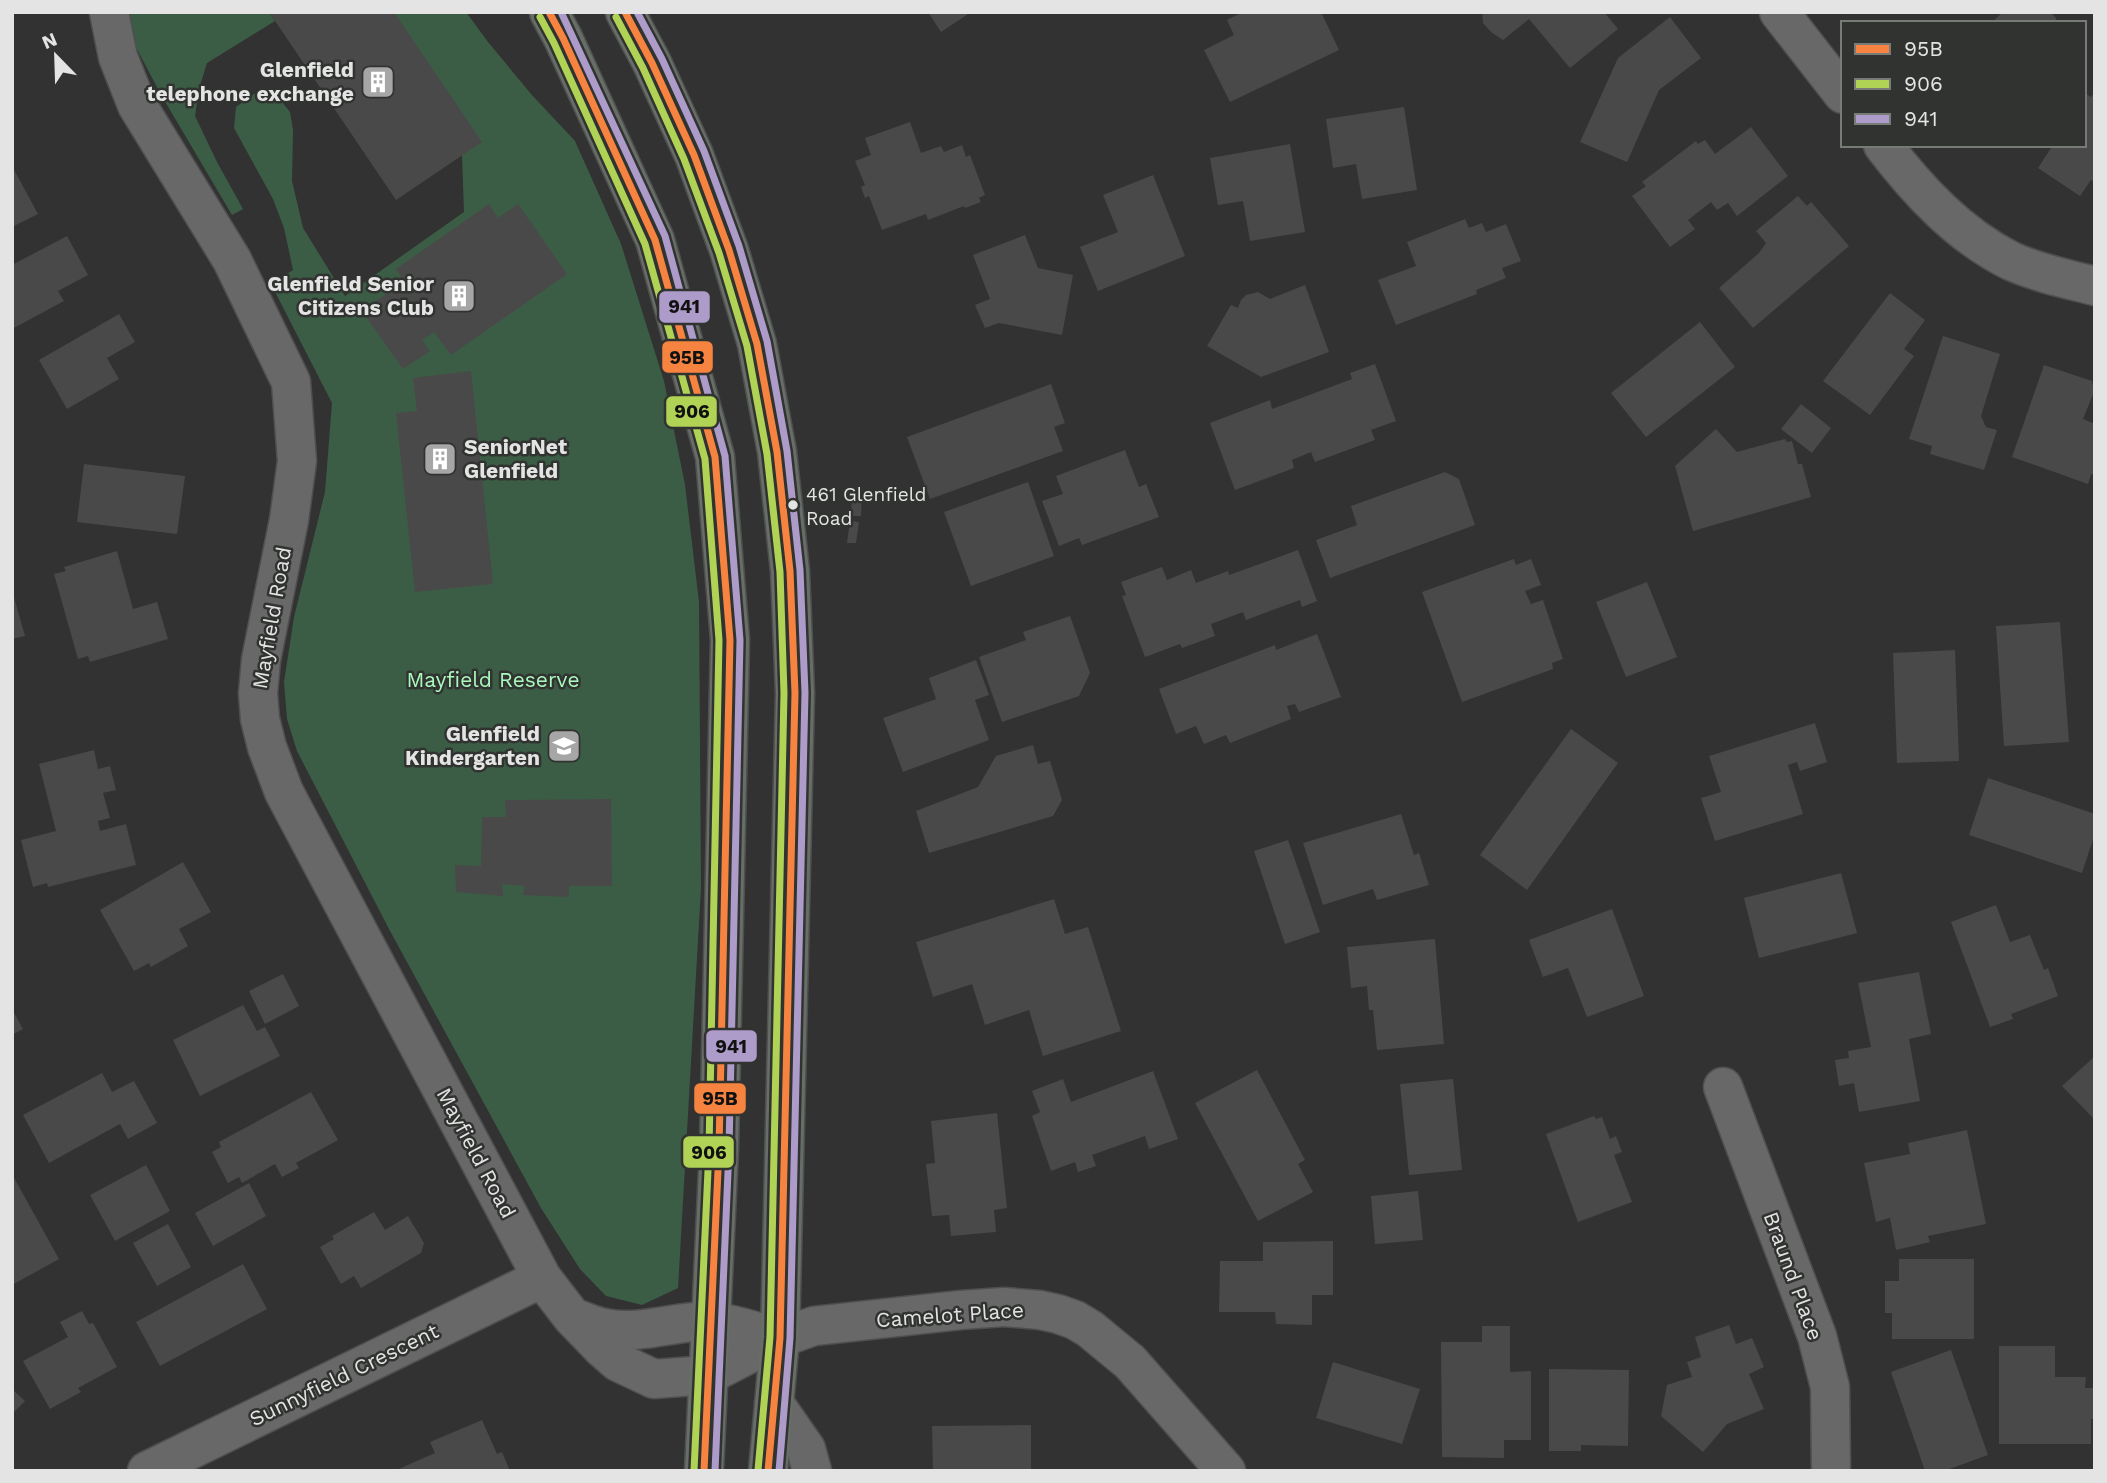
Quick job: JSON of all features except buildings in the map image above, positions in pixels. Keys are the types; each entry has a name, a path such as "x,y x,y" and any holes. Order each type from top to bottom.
{"main road":[{"path":"549,12 564,38 655,240 715,457 730,640 719,1149 704,1471"},
{"path":"625,12 652,62 694,155 729,250 757,344 778,452 790,572 794,694 780,1338 768,1471"}],"street":[{"name":"Mayfield Road","path":"109,12 118,57 137,105 232,260 291,382 297,461 289,520 261,660 258,693 260,719 274,770 542,1278 572,1317 618,1362 654,1379 708,1375"},
{"path":"1779,12 1841,91"},
{"path":"1885,147 1946,216 1990,249 2037,271 2095,286"},
{"name":"Braund Place","path":"1723,1087 1816,1336 1830,1387 1831,1471"},
{"name":"Sunnyfield Crescent","path":"147,1471 542,1278"},
{"name":"Camelot Place","path":"708,1375 780,1338 814,1326 961,1310 1004,1307 1040,1310 1075,1320 1130,1362 1226,1471"},
{"path":"572,1317 602,1328 621,1330 652,1329 671,1324 710,1321 780,1338"},
{"path":"774,1403 806,1449 812,1471"}],"green space":[{"path":"130,12 269,12 275,21 207,63 199,89 195,116 243,209 232,215 160,93 127,30"},
{"name":"Mayfield Reserve","path":"394,12 466,12 531,94 575,141 621,244 664,381 685,485 699,602 701,888 678,1288 642,1305 606,1296 580,1269 541,1208 389,929 297,751 287,719 284,682 294,617 325,492 332,403 271,284 293,270 284,228 273,199 234,128 236,107 254,94 274,92 290,112 293,130 292,181 303,228 345,296 464,212 462,155"}],"transit line":[{"name":"95B","path":"549,12 655,240 715,457 730,640 719,1149 704,1471"},
{"name":"941","path":"561,12 665,236 725,456 740,640 729,1149 715,1471"},
{"name":"95B","path":"625,12 652,63 694,155 729,250 757,344 777,452 790,571 795,693 780,1338 768,1471"},
{"name":"941","path":"637,12 662,59 704,151 739,246 767,341 787,451 800,570 805,693 790,1338 779,1471"},
{"name":"906","path":"540,17 645,244 705,459 719,640 709,1149 694,1471"},
{"name":"906","path":"616,17 643,68 684,159 719,253 747,346 767,454 780,572 784,693 770,1337 758,1470"}],"place":[{"name":"Glenfield telephone exchange","path":"378,82"},
{"name":"Glenfield Senior Citizens Club","path":"459,296"},
{"name":"SeniorNet Glenfield","path":"440,459"},
{"name":"461 Glenfield Road","path":"793,505"},
{"name":"Glenfield Kindergarten","path":"564,746"}]}
